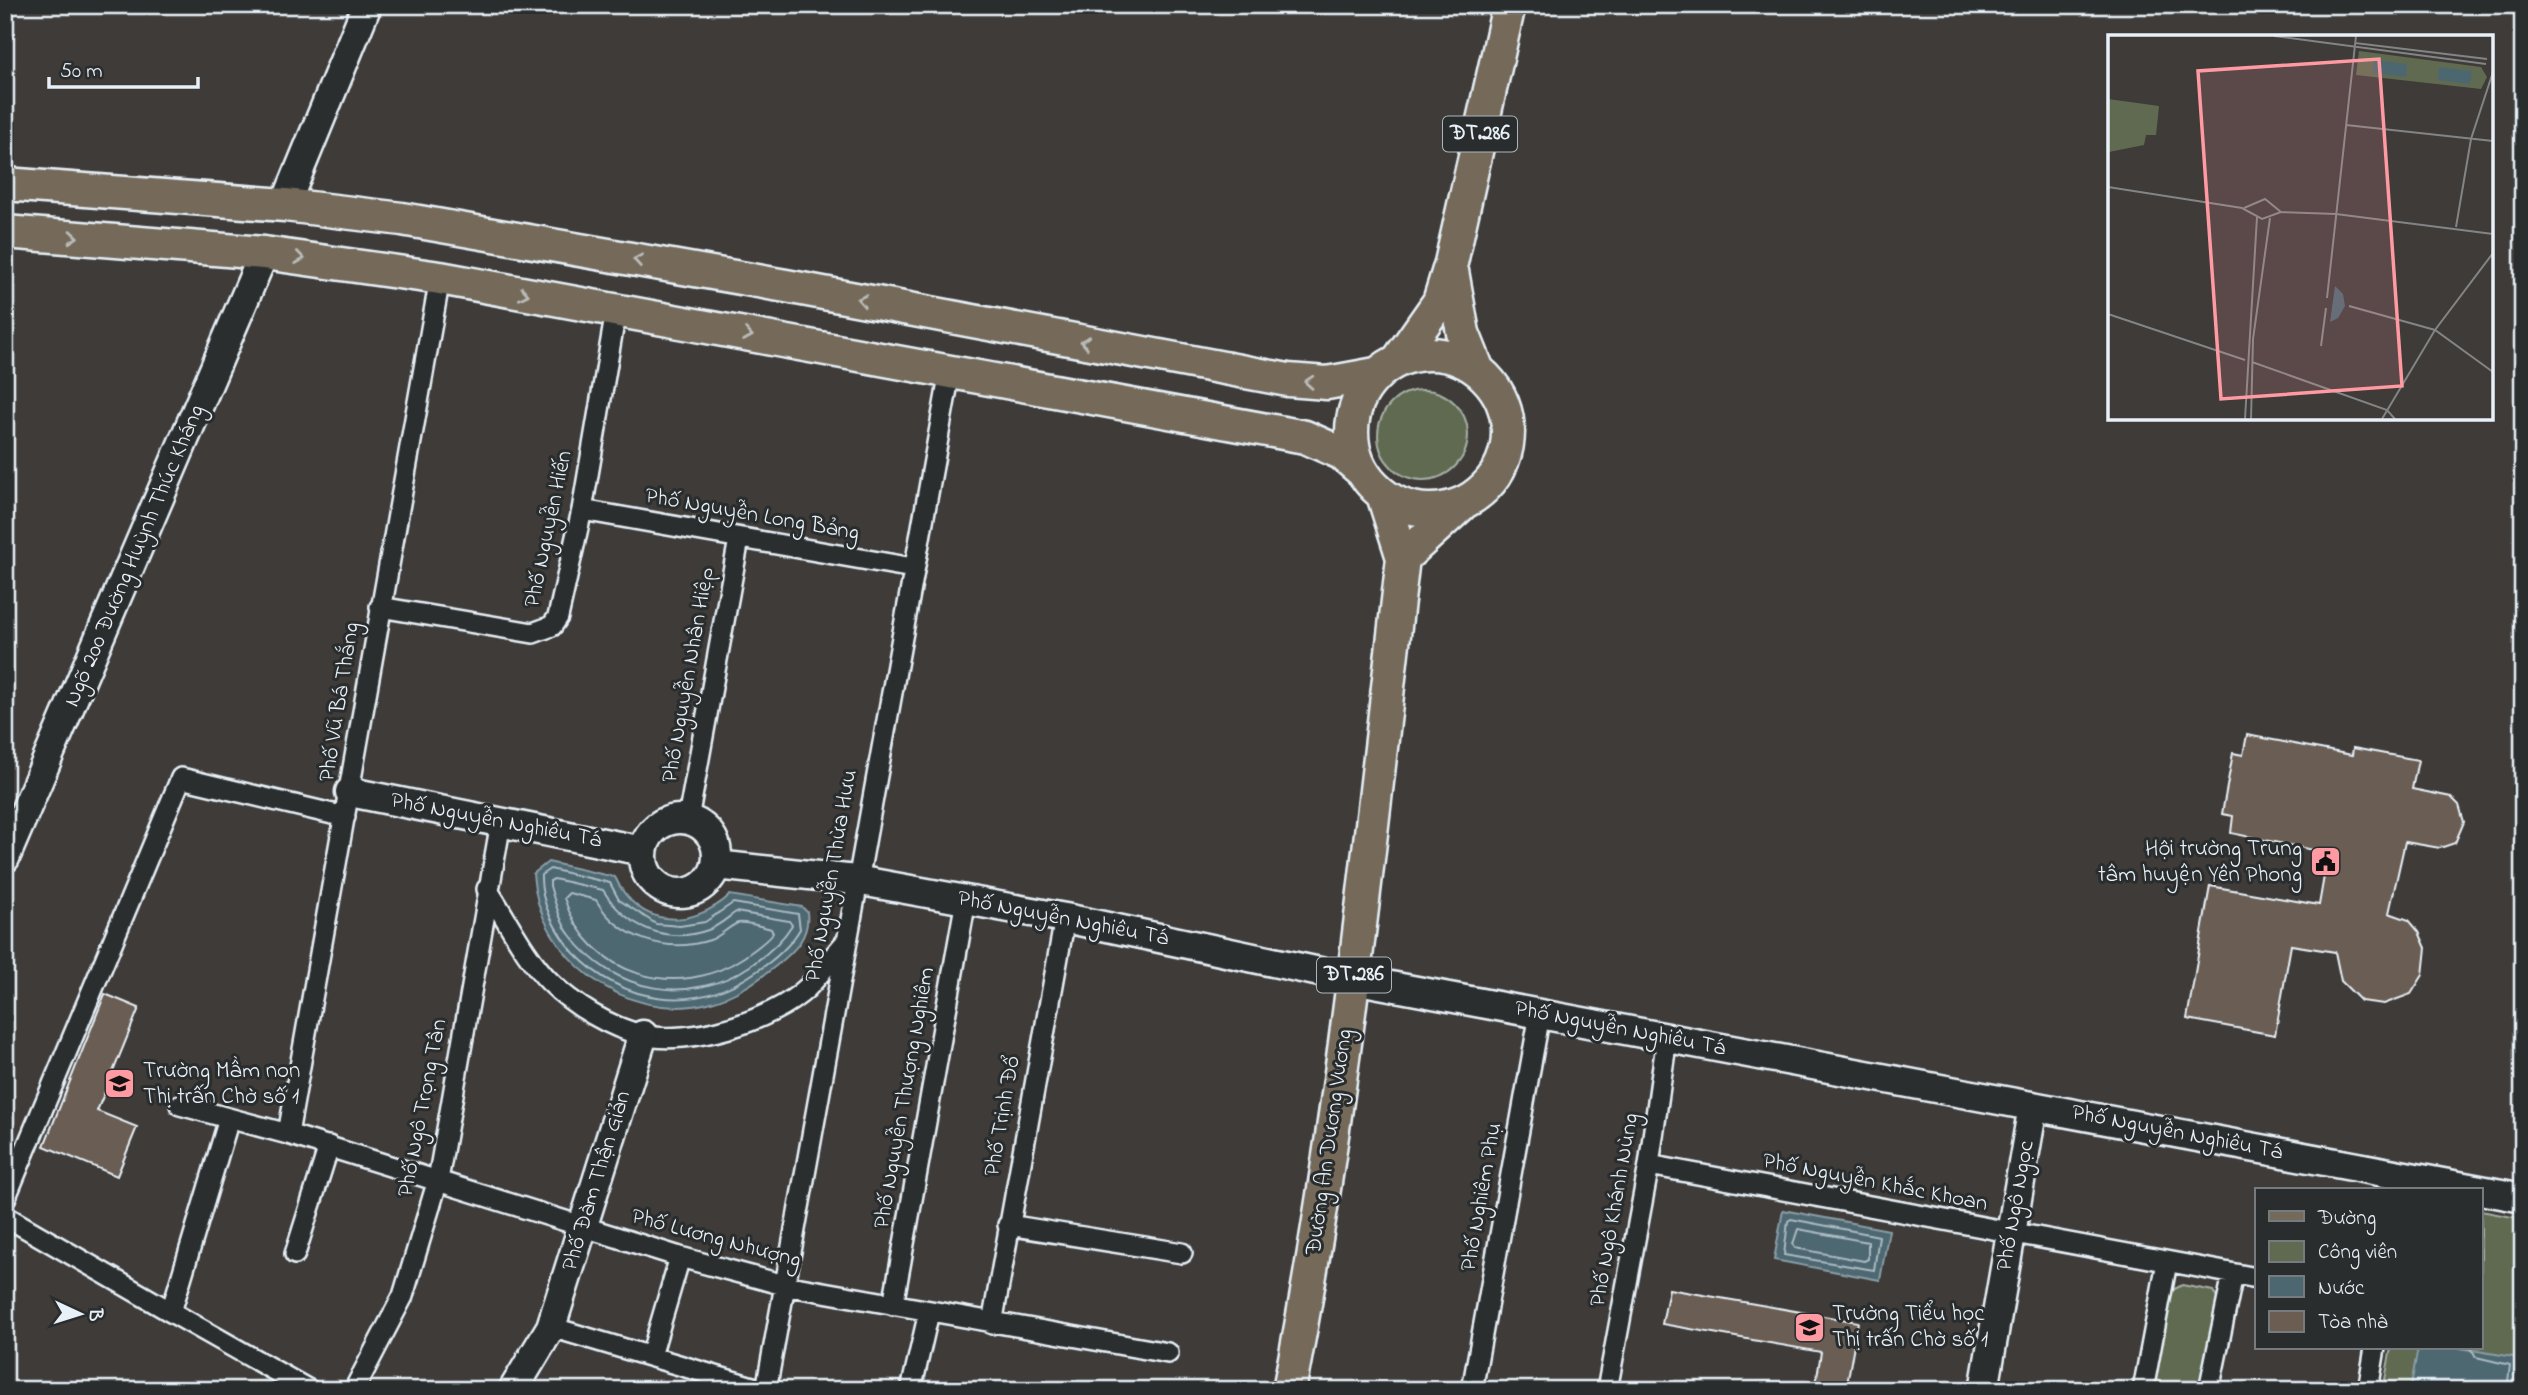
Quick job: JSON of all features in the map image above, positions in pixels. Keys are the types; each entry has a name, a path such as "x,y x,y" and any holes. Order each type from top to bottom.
{"main road":[{"name":"ĐT.286","path":"1462,504 1442,510 1422,510 1401,505 1373,484 1354,450 1351,429 1354,409 1363,390 1387,366 1439,302 1451,263 1509,5"},
{"path":"5,184 285,205 464,229 1288,380 1327,383 1387,366"},
{"path":"5,232 264,253 440,278 1305,437 1340,453 1373,484"},
{"name":"ĐT.286","path":"1451,263 1463,333 1477,368"},
{"name":"ĐT.286","path":"1387,366 1425,352 1453,355 1477,368 1496,387 1507,413 1509,440 1501,467 1485,489 1462,504 1403,558"},
{"name":"Đường An Dương Vương","path":"1289,1390 1312,1273 1353,979 1403,558 1373,484"}],"street":[{"path":"285,205 367,5"},
{"name":"Ngõ 200 Đường Huỳnh Thúc Kháng","path":"5,858 264,253"},
{"name":"Phố Vũ Bá Thắng","path":"288,1134 440,278"},
{"name":"Phố Nguyễn Hiến","path":"380,607 533,634 545,631 558,617 582,510 616,311"},
{"name":"Phố Nguyễn Thừa Hưu","path":"764,1390 950,372"},
{"name":"Phố Nguyễn Long Bảng","path":"582,510 913,568"},
{"name":"Phố Nguyễn Nhân Hiệp","path":"688,819 739,539"},
{"path":"5,1199 181,778 348,805"},
{"name":"Phố Nguyễn Nghiêu Tá","path":"348,805 500,822 643,851"},
{"path":"678,818 688,819 705,828 712,836 716,845 716,865 705,885 684,894 673,893 653,883 647,873 643,851 651,832 659,825 678,818"},
{"name":"Phố Ngô Trọng Tân","path":"354,1390 402,1296 438,1181 500,822"},
{"name":"Phố Nguyễn Nghiêu Tá","path":"716,865 856,880 1065,918 1353,979 2034,1106 2408,1183 2446,1188"},
{"path":"487,889 551,984 582,1007 643,1035 696,1034 724,1030 765,1015 806,988 845,942"},
{"name":"Phố Nguyễn Thượng Nghiêm","path":"893,1305 966,900"},
{"name":"Phố Trịnh Đổ","path":"992,1324 1065,918"},
{"name":"Phố Nghiêm Phụ","path":"1472,1390 1540,1014"},
{"name":"Phố Đàm Thận Giản","path":"513,1390 551,1327 643,1035"},
{"name":"Phố Ngô Khánh Nùng","path":"1608,1390 1649,1166 1667,1037"},
{"name":"Phố Lương Nhượng","path":"180,1105 329,1146 680,1257 785,1285 992,1324 1168,1353"},
{"name":"Phố Ngô Ngọc","path":"1984,1390 2034,1106"},
{"path":"171,1312 229,1119"},
{"path":"295,1254 329,1146"},
{"name":"Phố Nguyễn Khắc Khoan","path":"1649,1166 2255,1278"},
{"name":"Phố Nguyễn Nghiêu Tá","path":"2482,1193 2523,1198"},
{"path":"5,1216 309,1390"},
{"path":"1008,1225 1182,1254"},
{"path":"651,1356 680,1257"},
{"path":"2143,1390 2167,1262"},
{"path":"2209,1390 2233,1274"},
{"path":"911,1390 929,1312"},
{"path":"551,1327 764,1390"},
{"path":"2368,1390 2375,1350"}],"green space":[{"path":"1423,390 1448,398 1460,410 1468,435 1460,460 1448,472 1423,480 1398,472 1386,460 1378,435 1386,410 1398,398"},
{"path":"2482,1211 2523,1219 2523,1390 2383,1390 2391,1350 2482,1350"},
{"path":"2182,1285 2213,1291 2219,1302 2204,1390 2151,1390 2171,1291"}],"water":[{"path":"548,862 615,877 625,894 637,906 666,918 699,914 730,895 802,907 807,912 804,936 790,954 761,977 718,1000 677,1007 646,1003 617,993 591,978 569,957 551,932 539,904 533,874"},
{"path":"1783,1210 1889,1230 1880,1280 1774,1260"},
{"path":"2418,1350 2472,1350 2520,1358 2514,1390 2410,1390"}],"building":[{"path":"2247,735 2352,755 2353,748 2418,760 2412,789 2451,797 2459,805 2464,822 2455,843 2440,848 2405,842 2389,913 2409,920 2419,932 2426,948 2423,975 2411,994 2384,1004 2361,1001 2341,981 2335,952 2291,945 2275,1035 2187,1019 2210,886 2319,905 2328,853 2231,833 2233,816 2222,814 2233,753 2243,755"},
{"path":"105,994 139,1008 97,1111 137,1127 117,1176 44,1146"},
{"path":"1669,1289 1858,1322 1846,1390 1815,1390 1821,1352 1662,1324"}],"place":[{"name":"Hội trường Trung tâm huyện Yên Phong","path":"2325,862"},
{"name":"Trường Mầm non Thị trấn Chờ số 1","path":"120,1084"},
{"name":"Trường Tiểu học Thị trấn Chờ số 1","path":"1809,1327"}]}
